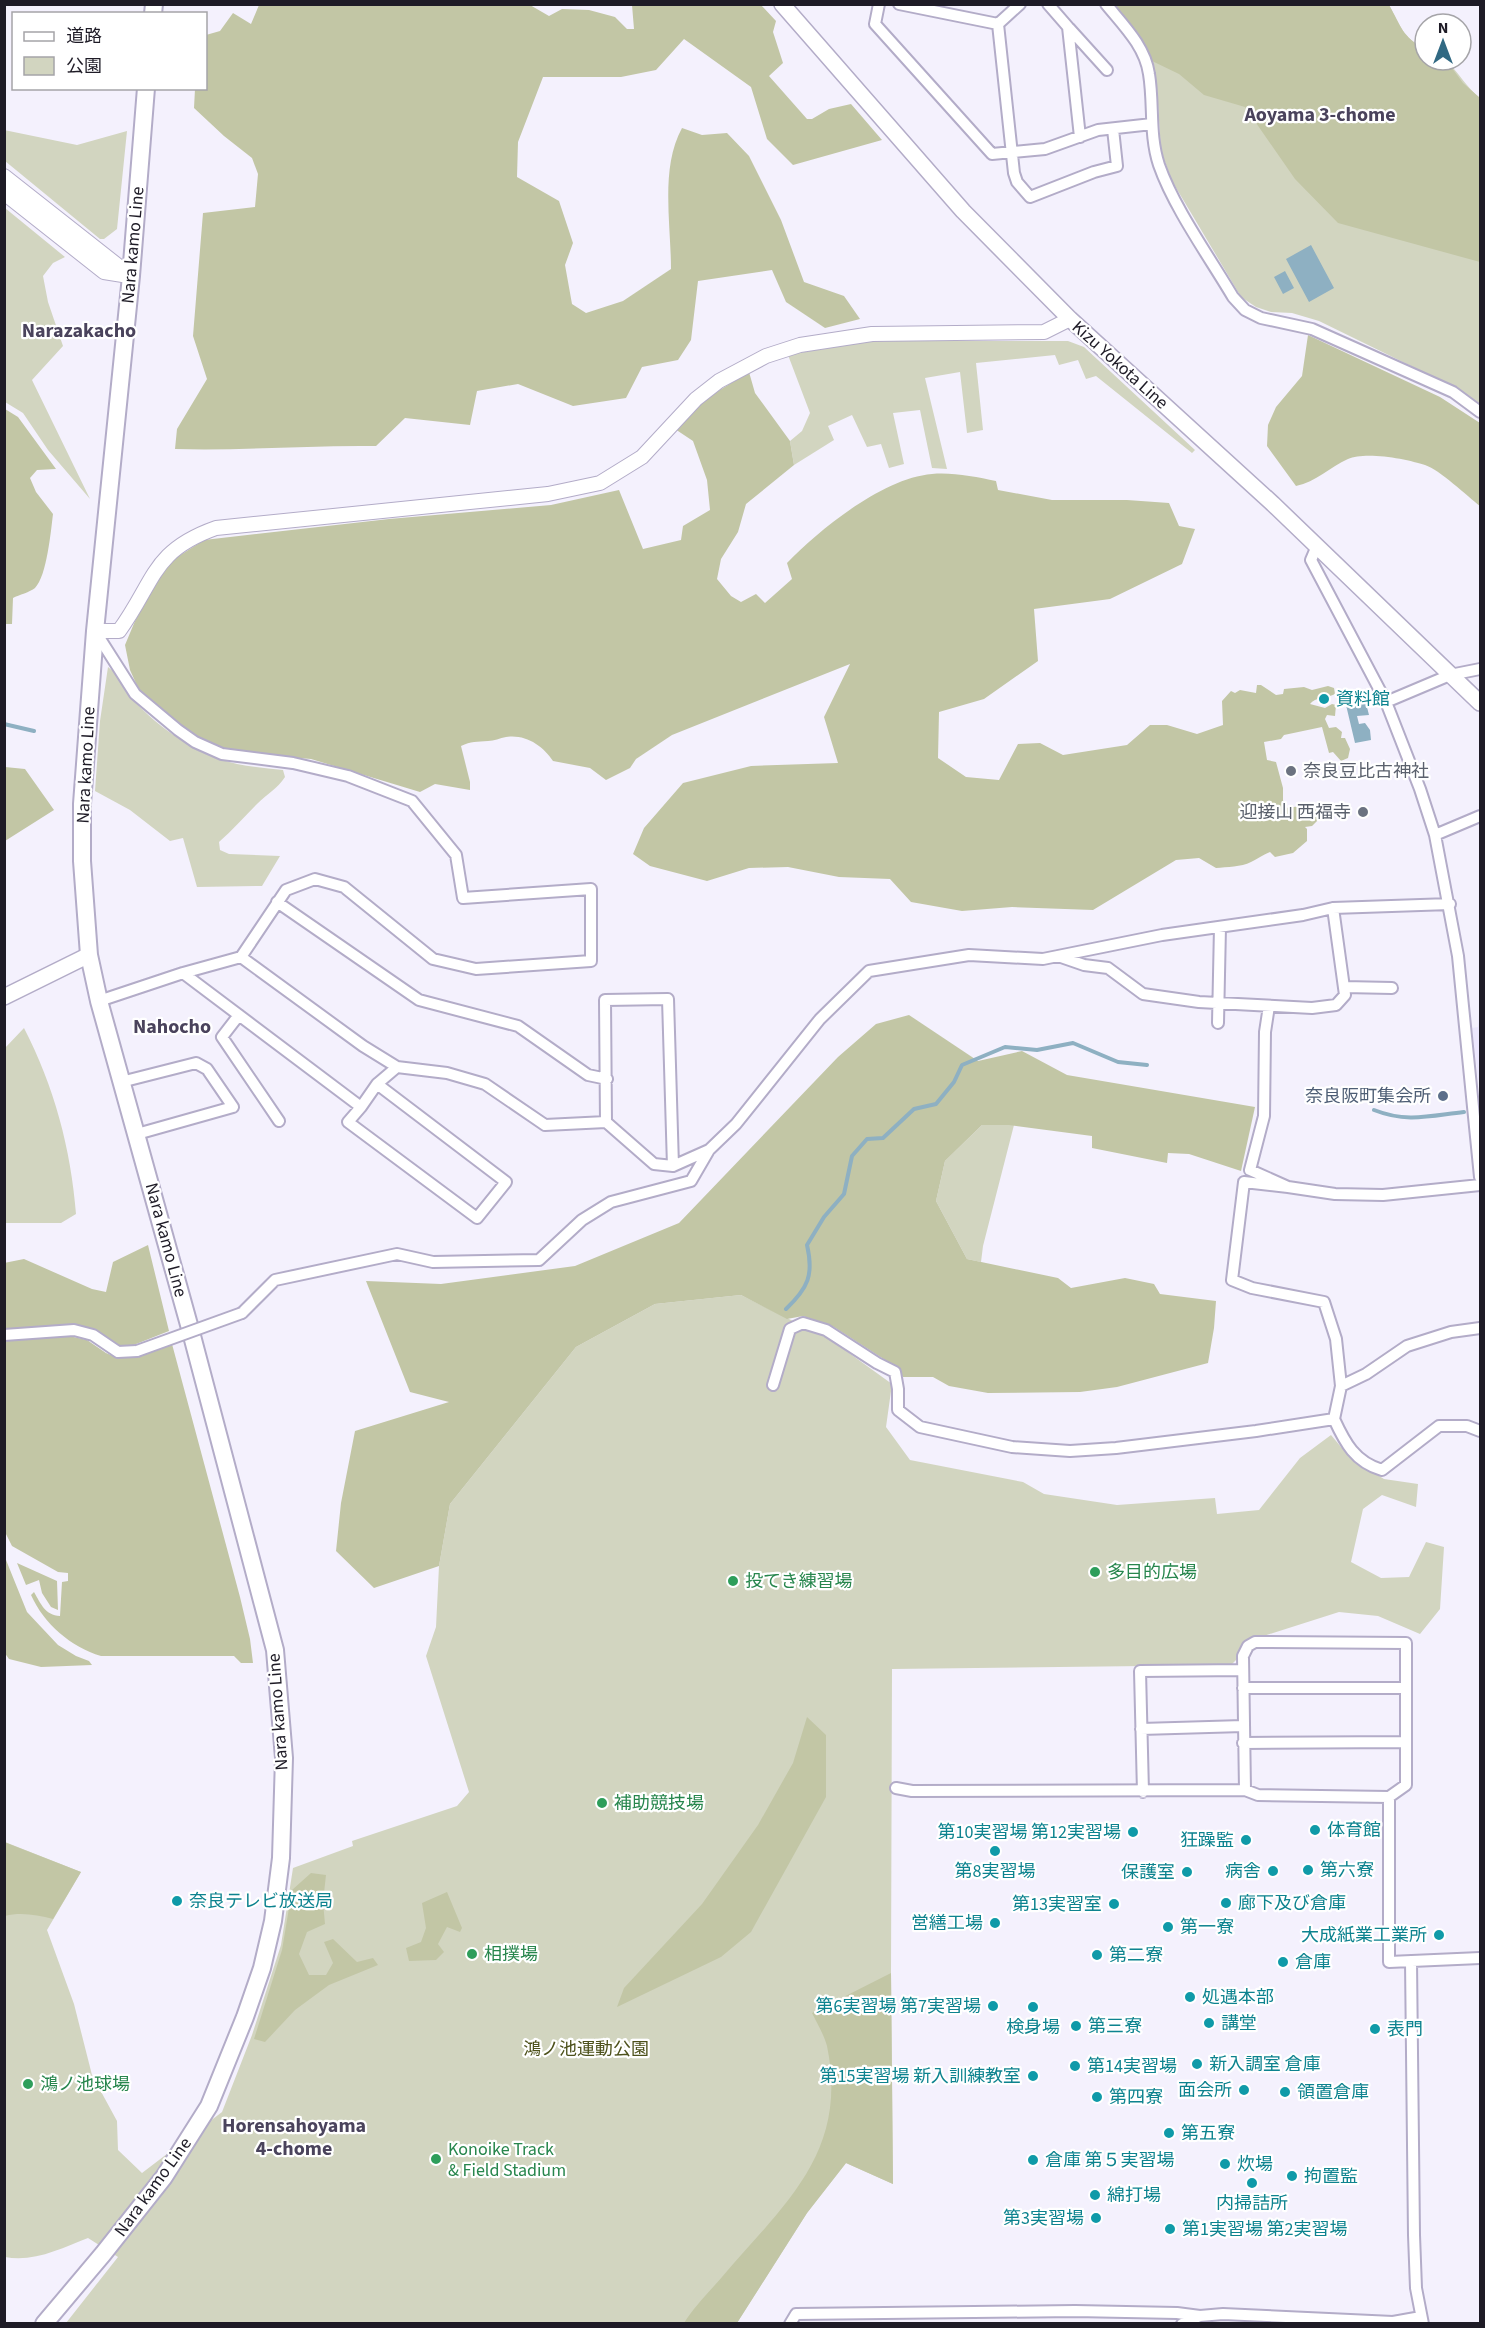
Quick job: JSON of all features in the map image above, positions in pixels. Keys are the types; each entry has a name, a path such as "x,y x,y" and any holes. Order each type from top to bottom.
{"main road":[{"name":"Kizu Yokota Line","path":"782,4 841,75 963,211 1070,319 1317,546 1480,704"},
{"name":"Nara kamo Line","path":"44,2324 104,2254 164,2177 209,2106 262,1968 273,1921 281,1858 284,1758 275,1650 137,1134 99,1001 89,955 82,861 82,804 95,631 131,276 146,90"},
{"path":"4,997 89,955"}],"street":[{"path":"879,4 875,24 992,154 1045,149 1098,130 1152,124"},
{"path":"899,4 998,24"},
{"path":"998,24 1020,4"},
{"path":"1048,4 1107,70"},
{"path":"1106,4 1136,41 1144,57 1149,73 1155,149 1167,183 1233,297 1245,310 1261,318 1321,333 1453,392 1480,412"},
{"path":"998,24 1011,153 1017,182 1030,197 1094,172 1117,166 1113,129"},
{"path":"1068,27 1080,137"},
{"path":"4,176 131,276"},
{"path":"4,193 104,272 131,276"},
{"path":"95,631 119,631 152,574 168,555 198,535 216,528 548,494 600,483 642,457 672,422 719,381 766,356 800,345 872,334 1044,332 1070,319"},
{"path":"1317,546 1311,560 1386,702 1420,789 1435,835 1450,904 1458,956 1480,1177"},
{"path":"95,631 135,694 195,742 222,753 293,763 348,776 412,801 456,855 463,898 591,889 591,961 476,969 433,958 344,887 315,879 286,891 241,957 183,973 99,1001"},
{"path":"1386,702 1450,675 1480,669"},
{"path":"1435,835 1480,816"},
{"path":"277,902 420,1000 518,1026 588,1075 607,1079"},
{"path":"4,1335 74,1330 93,1335 118,1352 137,1351 242,1313 275,1280 397,1254 433,1262 539,1260 582,1220 611,1202 691,1181 709,1150 736,1124 820,1019 869,971 969,955 1043,958 1162,935 1303,915 1333,908 1450,904"},
{"path":"1057,956 1108,968 1143,994 1269,1006 1312,1008 1336,1005 1345,995 1333,908"},
{"path":"1218,1023 1220,927"},
{"path":"241,957 363,1046 397,1067 447,1073 485,1084 545,1125 606,1122 654,1164 673,1166 709,1150"},
{"path":"183,973 361,1107"},
{"path":"1344,987 1392,988"},
{"path":"606,1122 605,1000 668,999 673,1166"},
{"path":"1269,1006 1265,1032 1264,1116 1250,1170 1288,1187"},
{"path":"239,1015 222,1037 279,1121"},
{"path":"121,1082 196,1063 207,1069 233,1107 137,1134"},
{"path":"377,1084 506,1182 477,1218 348,1122 377,1084 397,1067"},
{"path":"1480,1185 1383,1195 1335,1194 1244,1182 1232,1280 1252,1288 1324,1302 1336,1339 1341,1386 1334,1419 1345,1444 1361,1460 1382,1470 1439,1426 1467,1426 1480,1431"},
{"path":"773,1386 790,1329 803,1323 826,1330 895,1372 898,1410 920,1427 1012,1447 1070,1450 1116,1448 1334,1419"},
{"path":"1341,1386 1366,1374 1407,1346 1451,1332 1480,1328"},
{"path":"896,1788 912,1791 1245,1790 1258,1795 1389,1797 1406,1785 1406,1643 1255,1642 1248,1646 1244,1656 1245,1790"},
{"path":"1143,1792 1140,1671 1244,1670"},
{"path":"1244,1688 1406,1688"},
{"path":"1141,1729 1244,1726"},
{"path":"1244,1743 1406,1742"},
{"path":"1389,1797 1389,1962 1480,1958"},
{"path":"790,2324 796,2314 939,2318 1075,2311 1177,2313 1200,2316 1223,2314 1393,2322 1422,2320 1416,2288 1414,2235 1410,1961"},
{"path":"1072,2324 1075,2311"},
{"path":"1182,2324 1200,2316"}],"shaded area":[{"path":"1479,1015 1480,1080 1478,1080 1472,1028 1478,1027"}],"green space":[{"path":"259,5 530,5 549,16 562,9 589,10 615,17 627,29 634,29 632,5 761,5 776,21 773,32 783,63 769,76 807,119 812,119 829,109 851,104 882,140 793,165 767,139 751,87 684,39 656,70 621,77 543,77 518,142 517,177 559,201 573,243 565,265 572,304 586,313 623,301 671,269 668,197 675,144 682,128 702,135 727,133 749,156 781,220 804,282 844,296 860,319 825,328 786,302 772,270 698,281 691,340 678,360 642,367 626,398 573,406 518,384 477,391 470,425 405,418 376,446 175,449 177,429 207,379 193,336 203,213 255,207 258,174 252,158 194,108 195,90 207,90 207,35 220,31 233,13 251,24"},
{"path":"1113,5 1389,5 1413,42 1413,72 1457,72 1480,98 1480,404 1456,388 1319,321 1292,313 1271,312 1256,307 1241,297 1172,181 1161,151 1157,89 1152,61 1138,33"},
{"path":"1113,5 1389,5 1413,42 1413,72 1455,72 1480,98 1480,262 1338,223 1295,179 1245,107 1204,95 1179,74 1152,61 1138,33"},
{"path":"4,130 77,145 127,131 117,229 104,239 100,239 5,161"},
{"path":"5,208 65,257 53,263 43,276 48,302 63,346 32,380 90,499 48,450 23,413 5,402"},
{"path":"1308,335 1440,397 1480,423 1480,506 1431,468 1398,458 1355,457 1296,486 1267,446 1268,425 1276,407 1302,376"},
{"path":"864,341 1068,341 1084,347 1195,450 1192,453 1096,376 1086,379 1078,360 1059,365 1055,355 976,363 983,430 967,433 960,372 925,378 947,469 932,468 920,410 893,413 904,464 889,468 881,444 867,447 852,415 828,426 834,440 794,465 790,441 802,431 810,413 788,355"},
{"path":"749,372 755,393 790,441 794,465 746,504 738,532 721,559 717,579 731,596 741,602 756,594 765,603 792,579 787,563 817,535 873,495 913,478 932,474 972,476 996,481 998,490 1052,500 1127,500 1169,503 1179,526 1195,529 1182,564 1110,599 1034,609 1038,661 984,699 939,712 938,758 966,777 999,780 1018,744 1040,743 1063,755 1127,745 1150,725 1167,725 1197,734 1223,725 1222,701 1231,691 1256,693 1257,685 1261,685 1276,695 1283,694 1284,689 1304,687 1312,690 1328,686 1334,688 1335,694 1315,700 1310,704 1325,708 1332,704 1336,705 1335,716 1327,715 1325,719 1329,728 1336,727 1342,732 1341,738 1345,738 1350,749 1348,758 1341,761 1333,752 1329,753 1322,727 1264,742 1267,760 1276,762 1283,788 1285,808 1312,807 1326,812 1312,826 1305,827 1307,841 1293,853 1275,857 1270,852 1247,864 1234,866 1216,868 1199,858 1176,860 1093,910 1012,907 962,911 911,902 890,879 839,877 788,867 749,868 707,881 650,866 633,854 644,828 683,783 751,766 838,763 824,717 850,664 672,735 636,759 630,768 606,780 590,768 553,761 544,750 527,739 506,737 471,742 461,746 470,790 435,784 420,792 311,759 223,750 193,736 139,690 130,670 125,645 135,621 161,574 171,561 204,540 389,519 551,505 619,490 643,549 681,540 683,526 710,510 707,480 693,441 675,429 702,401"},
{"path":"5,409 18,417 56,469 37,470 30,478 36,492 53,514 51,531 43,574 35,588 13,598 12,624 4,624"},
{"path":"108,667 149,716 197,749 237,764 283,770 285,777 279,785 219,842 220,850 229,854 280,856 262,886 197,887 183,838 170,841 130,810 95,791 100,721"},
{"path":"5,767 25,769 54,810 5,841"},
{"path":"909,1015 978,1061 1022,1051 1067,1075 1255,1107 1241,1171 1189,1154 1168,1153 1167,1163 1092,1148 1092,1136 1009,1125 982,1125 945,1161 936,1201 967,1259 1058,1278 1071,1288 1125,1278 1154,1284 1160,1294 1216,1301 1208,1363 1117,1387 1080,1392 988,1393 949,1386 933,1377 903,1377 896,1367 834,1327 803,1316 787,1319 741,1295 655,1304 576,1347 450,1504 439,1566 374,1588 336,1551 341,1503 355,1431 449,1402 410,1392 366,1281 441,1284 575,1266 679,1223 838,1057 876,1024"},
{"path":"24,1028 52,1095 70,1166 76,1214 61,1223 5,1223 5,1048"},
{"path":"982,1125 1014,1125 983,1246 981,1262 967,1259 936,1201 945,1161"},
{"path":"148,1245 169,1331 126,1348 119,1348 101,1334 78,1326 5,1332 4,1263 24,1259 92,1289 106,1292 113,1262"},
{"name":"鴻ノ池運動公園","path":"741,1295 831,1340 892,1384 886,1427 910,1460 1023,1482 1044,1494 1117,1505 1215,1498 1217,1514 1259,1510 1300,1458 1331,1435 1351,1459 1384,1479 1418,1484 1416,1507 1382,1495 1363,1509 1351,1562 1381,1578 1409,1577 1426,1542 1444,1547 1440,1609 1420,1634 1378,1616 1339,1612 1254,1639 1239,1650 1236,1660 1231,1665 892,1669 893,2184 846,2163 807,2213 737,2323 66,2323 118,2257 88,2238 37,2256 5,2257 5,1842 81,1872 47,1930 74,2004 92,2075 117,2121 118,2150 142,2173 222,2112 252,2035 281,1945 293,1868 353,1846 352,1841 457,1806 469,1792 426,1656 436,1627 439,1566 450,1504 576,1347 655,1304"},
{"path":"69,1336 87,1340 118,1358 131,1357 172,1344 240,1597 253,1663 241,1663 234,1656 101,1656 79,1647 60,1633 43,1616 37,1606 31,1595 34,1592 47,1611 60,1616 62,1582 68,1581 68,1573 58,1572 12,1546 5,1532 5,1340"},
{"path":"4,1555 27,1612 58,1645 89,1661 92,1665 41,1667 9,1659 4,1652"},
{"path":"17,1563 57,1581 58,1610 51,1607 42,1593 39,1580 26,1585"},
{"path":"807,1717 826,1735 826,1797 751,1932 721,1957 617,2007 624,1988 702,1904 758,1825 793,1763"},
{"path":"4,1842 81,1872 53,1919 29,1914 5,1916"},
{"path":"311,1873 326,1875 323,1902 325,1924 307,1932 299,1954 309,1975 326,1975 333,1963 324,1942 333,1939 357,1962 373,1958 378,1965 329,1985 295,2010 265,2042 254,2039 282,1950 292,1890"},
{"path":"447,1892 462,1928 460,1932 447,1927 438,1944 444,1952 436,1960 409,1961 406,1948 421,1942 426,1928 422,1903"},
{"path":"891,1973 893,2184 846,2163 807,2213 737,2323 684,2323 788,2200 806,2174 820,2147 829,2117 831,2084 827,2046 812,2013"}],"water":[{"path":"1311,245 1334,288 1309,302 1286,259"},
{"path":"1285,271 1294,288 1283,294 1274,277"},
{"path":"1363,701 1366,703 1369,715 1357,716 1359,724 1365,723 1370,730 1371,740 1355,743 1346,705"}],"waterway":[{"path":"4,724 34,731"},
{"path":"786,1309 804,1287 810,1265 807,1245 824,1217 844,1194 852,1156 867,1139 883,1138 914,1109 936,1104 954,1082 962,1065 1005,1047 1037,1050 1073,1043 1118,1062 1147,1065"},
{"path":"1374,1110 1408,1117 1429,1117 1464,1112"}],"place":[{"name":"資料館","path":"1324,699"},
{"name":"奈良豆比古神社","path":"1291,771"},
{"name":"迎接山 西福寺","path":"1363,812"},
{"name":"奈良阪町集会所","path":"1443,1096"},
{"name":"多目的広場","path":"1095,1572"},
{"name":"投てき練習場","path":"733,1581"},
{"name":"補助競技場","path":"602,1803"},
{"name":"体育館","path":"1315,1830"},
{"name":"第10実習場 第12実習場","path":"1133,1832"},
{"name":"狂躁監","path":"1246,1840"},
{"name":"第8実習場","path":"995,1851"},
{"name":"第六寮","path":"1308,1870"},
{"name":"病舎","path":"1273,1871"},
{"name":"保護室","path":"1187,1872"},
{"name":"奈良テレビ放送局","path":"177,1901"},
{"name":"廊下及び倉庫","path":"1226,1903"},
{"name":"第13実習室","path":"1114,1904"},
{"name":"営繕工場","path":"995,1923"},
{"name":"第一寮","path":"1168,1927"},
{"name":"大成紙業工業所","path":"1439,1935"},
{"name":"相撲場","path":"472,1954"},
{"name":"第二寮","path":"1097,1955"},
{"name":"倉庫","path":"1283,1962"},
{"name":"処遇本部","path":"1190,1997"},
{"name":"第6実習場 第7実習場","path":"993,2006"},
{"name":"検身場","path":"1033,2007"},
{"name":"講堂","path":"1209,2023"},
{"name":"第三寮","path":"1076,2026"},
{"name":"表門","path":"1375,2029"},
{"name":"新入調室 倉庫","path":"1197,2064"},
{"name":"第14実習場","path":"1075,2066"},
{"name":"第15実習場 新入訓練教室","path":"1033,2076"},
{"name":"鴻ノ池球場","path":"28,2084"},
{"name":"面会所","path":"1244,2090"},
{"name":"領置倉庫","path":"1285,2092"},
{"name":"第四寮","path":"1097,2097"},
{"name":"第五寮","path":"1169,2133"},
{"name":"Konoike Track & Field Stadium","path":"436,2159"},
{"name":"倉庫 第５実習場","path":"1033,2160"},
{"name":"炊場","path":"1225,2164"},
{"name":"拘置監","path":"1292,2176"},
{"name":"内掃詰所","path":"1252,2183"},
{"name":"綿打場","path":"1095,2195"},
{"name":"第3実習場","path":"1096,2218"},
{"name":"第1実習場 第2実習場","path":"1170,2229"}],"district":[{"name":"Aoyama 3-chome","path":"1320,115"},
{"name":"Narazakacho","path":"79,331"},
{"name":"Nahocho","path":"172,1027"},
{"name":"Horensahoyama 4-chome","path":"294,2138"}]}
